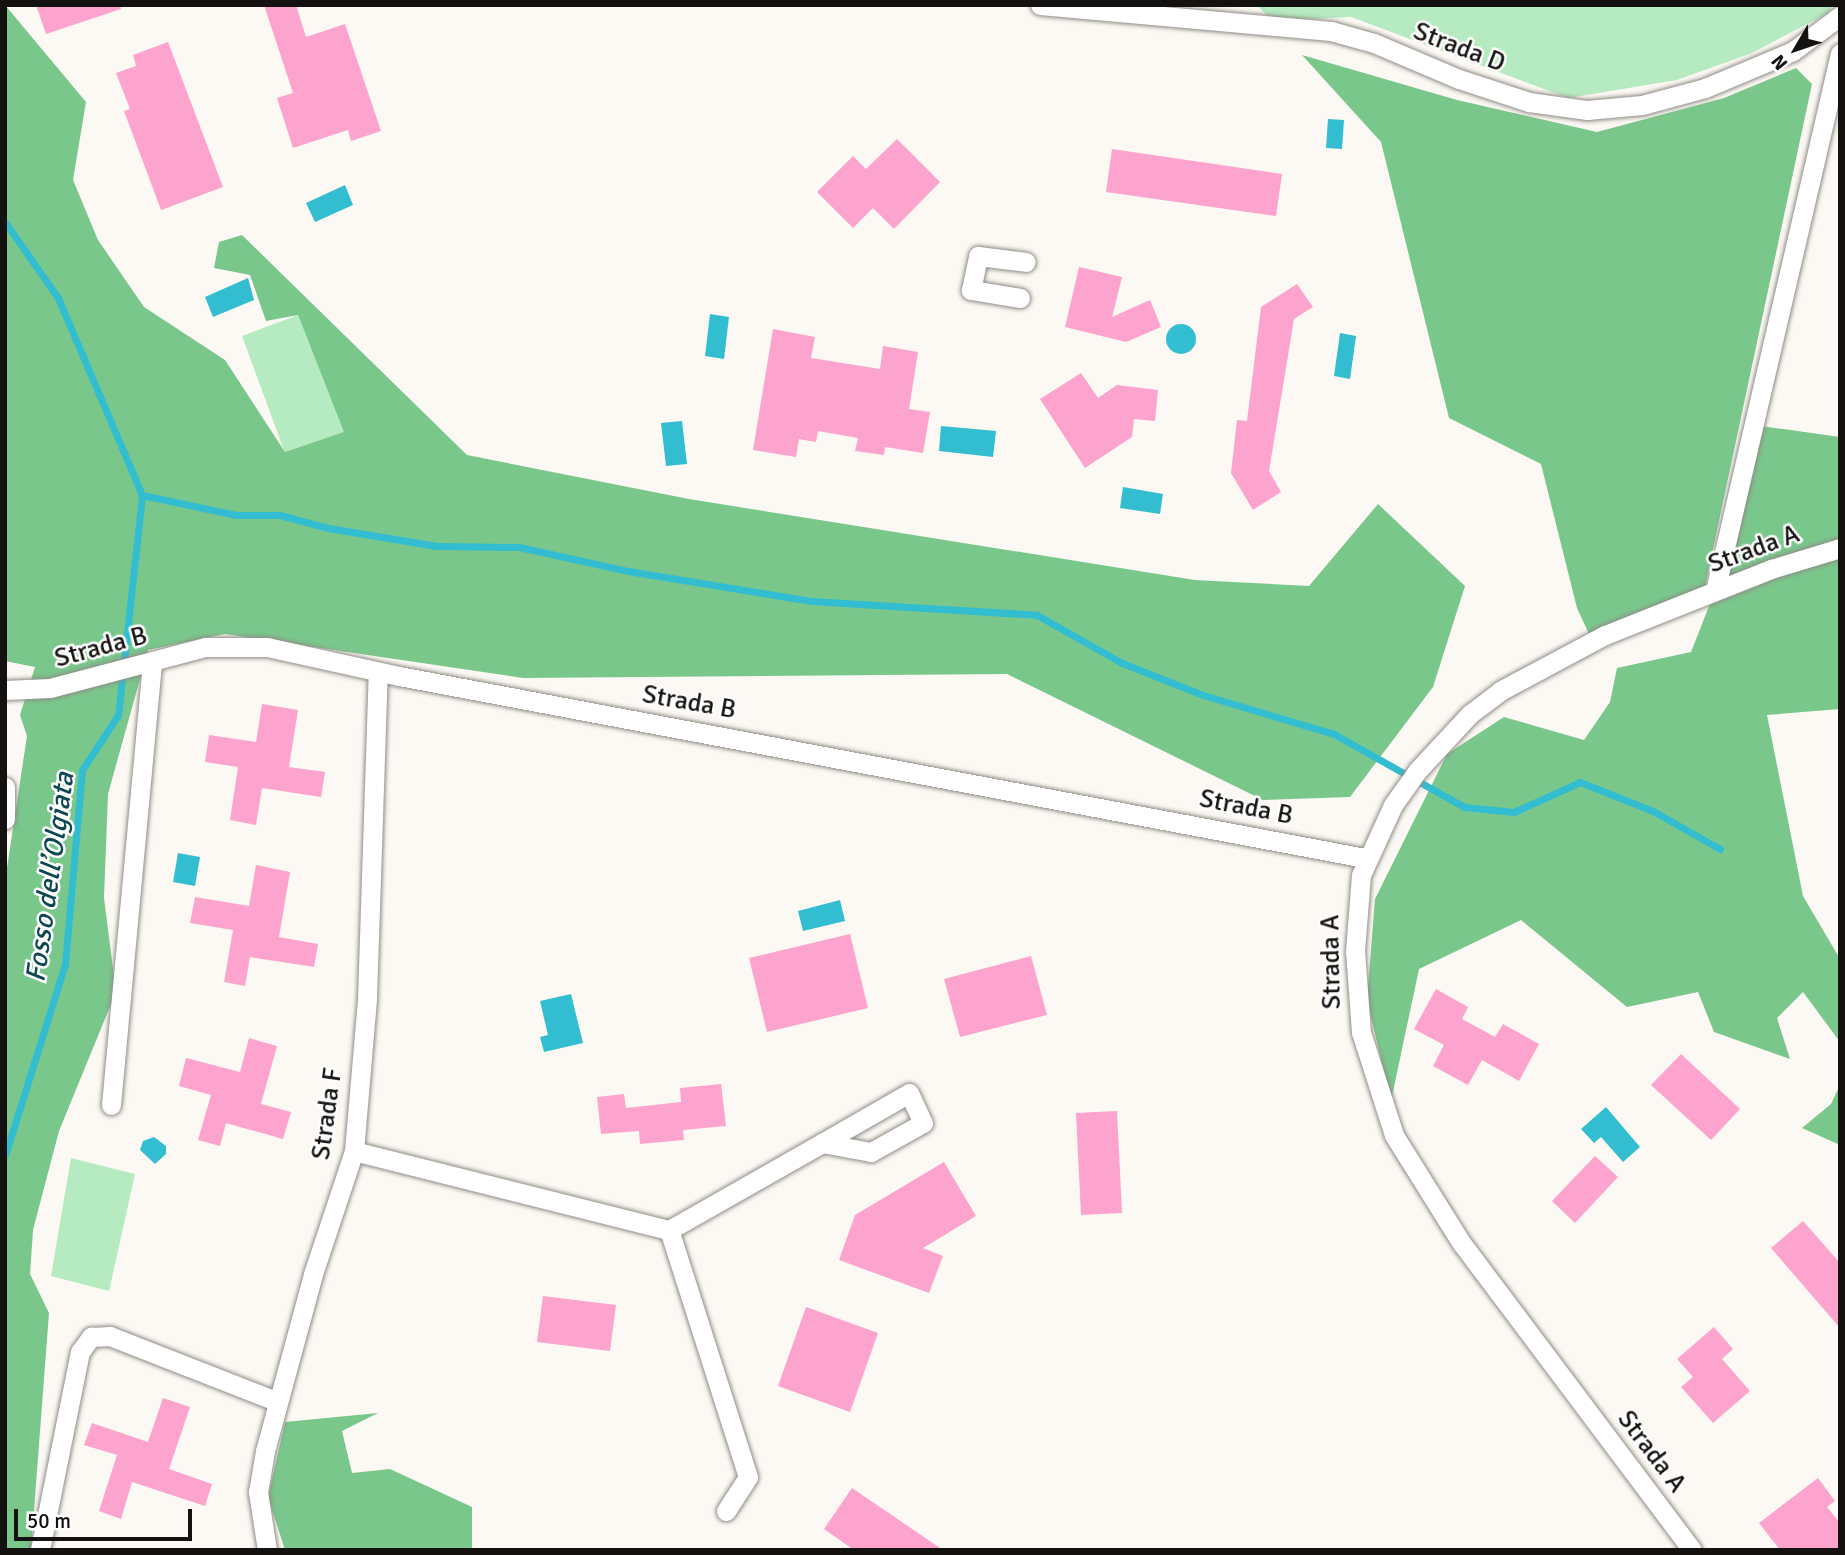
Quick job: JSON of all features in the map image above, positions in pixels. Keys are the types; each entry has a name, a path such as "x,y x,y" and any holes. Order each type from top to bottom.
{"street":[{"name":"Strada D","path":"1040,5 1331,31 1374,43 1529,102 1587,110 1642,106 1705,88 1793,51 1840,16"},
{"path":"1716,591 1840,53"},
{"path":"1020,298 971,290 978,256 1026,261"},
{"name":"Strada A","path":"1692,1550 1462,1244 1394,1135 1361,1032 1356,931 1365,858 1412,778 1470,714 1535,668 1716,591 1840,548"},
{"name":"Strada B","path":"5,690 37,691 234,644 267,647 378,672 1365,858"},
{"path":"111,1105 152,662"},
{"name":"Strada F","path":"267,1550 258,1492 278,1402 313,1274 354,1151 367,998 378,672"},
{"path":"5,787 5,819"},
{"path":"354,1151 670,1230 822,1143"},
{"path":"670,1230 748,1477 726,1511"},
{"path":"40,1550 80,1352 91,1337 110,1336 278,1402"}],"green space":[{"path":"5,5 86,102 73,180 98,240 144,307 225,360 285,452 344,432 298,315 266,321 250,275 214,268 219,242 242,235 467,455 689,499 1195,580 1309,586 1378,504 1465,586 1433,687 1350,797 1263,800 1007,674 523,678 225,634 148,650 108,794 104,898 116,992 59,1131 33,1230 30,1274 49,1313 31,1550 5,1550 5,881 27,736 20,715 35,667 5,661"},
{"path":"1257,5 1833,5 1828,13 1752,53 1677,80 1568,98 1351,17 1272,21"},
{"path":"1302,55 1457,100 1597,132 1724,98 1796,68 1812,84 1703,596 1590,636 1577,608 1541,464 1449,418 1381,142"},
{"path":"298,315 345,433 285,453 242,336"},
{"path":"1754,425 1840,437 1840,709 1767,715 1803,896 1840,959 1840,1042 1803,992 1777,1018 1790,1059 1714,1032 1698,992 1627,1007 1521,920 1419,969 1391,1101 1367,1000 1375,899 1447,754 1504,717 1584,740 1610,702 1617,668 1691,652 1715,591"},
{"path":"1840,1085 1840,1145 1802,1128 1831,1104"},
{"path":"71,1158 135,1174 109,1291 51,1276"},
{"path":"378,1413 342,1431 352,1473 390,1469 472,1507 472,1550 285,1550 268,1497 285,1422"}],"water":[{"path":"1328,119 1344,120 1342,149 1326,148"},
{"path":"345,185 353,205 315,222 306,203"},
{"path":"248,278 254,300 213,317 205,297"},
{"path":"710,314 729,317 724,359 705,356"},
{"path":"1181,324 1191,329 1196,339 1191,349 1181,354 1171,349 1166,339 1171,329"},
{"path":"1340,333 1356,336 1350,379 1334,376"},
{"path":"682,421 687,464 666,466 661,423"},
{"path":"941,426 996,431 993,457 939,451"},
{"path":"1123,487 1163,494 1160,514 1120,508"},
{"path":"178,853 200,857 195,886 173,882"},
{"path":"840,900 845,921 803,931 798,911"},
{"path":"571,994 583,1043 544,1052 540,1037 548,1035 540,1001"},
{"path":"1606,1107 1640,1147 1623,1162 1601,1137 1594,1143 1581,1129"},
{"path":"154,1137 166,1146 166,1154 155,1164 140,1150 143,1141"}],"building":[{"path":"36,5 120,5 121,9 46,34"},
{"path":"264,5 296,5 306,37 345,24 381,131 351,141 348,130 293,148 277,98 293,93"},
{"path":"168,42 223,187 161,210 124,111 130,109 116,73 136,66 133,55"},
{"path":"897,139 940,182 894,229 873,208 853,228 817,192 853,156 866,169"},
{"path":"1112,149 1282,174 1276,216 1106,192"},
{"path":"1079,267 1122,277 1112,317 1150,300 1161,327 1126,342 1065,327"},
{"path":"1297,284 1313,307 1294,319 1269,471 1281,492 1253,510 1231,473 1237,420 1247,421 1261,307"},
{"path":"773,329 815,337 811,358 880,369 883,346 918,352 909,409 930,412 923,453 885,447 884,455 855,451 858,438 818,431 816,442 799,439 796,457 753,450"},
{"path":"1081,373 1098,398 1117,385 1158,390 1155,421 1134,419 1132,437 1085,468 1040,399"},
{"path":"262,704 298,710 289,767 325,772 321,797 262,788 256,825 230,820 238,767 205,762 209,735 256,742"},
{"path":"256,865 290,872 279,937 318,944 314,967 250,957 245,986 224,982 233,930 190,923 195,897 249,906"},
{"path":"850,934 868,1008 767,1032 749,958"},
{"path":"1031,956 1047,1015 960,1037 944,979"},
{"path":"1436,989 1468,1007 1462,1019 1495,1037 1503,1024 1539,1044 1519,1081 1482,1060 1468,1085 1433,1066 1444,1045 1414,1029"},
{"path":"249,1038 277,1046 261,1104 291,1112 283,1139 226,1123 220,1146 198,1140 211,1095 179,1086 186,1058 240,1072"},
{"path":"1681,1054 1740,1109 1711,1140 1651,1085"},
{"path":"721,1084 726,1126 683,1130 684,1140 640,1144 639,1131 601,1134 597,1097 624,1094 626,1108 681,1102 680,1088"},
{"path":"1117,1111 1122,1213 1081,1215 1076,1113"},
{"path":"1595,1156 1618,1177 1575,1223 1552,1201"},
{"path":"944,1162 976,1216 923,1248 943,1256 929,1293 839,1260 855,1215"},
{"path":"1803,1221 1840,1263 1840,1328 1771,1248"},
{"path":"543,1296 616,1305 610,1351 537,1342"},
{"path":"806,1307 878,1333 850,1412 778,1386"},
{"path":"1714,1327 1733,1349 1722,1359 1750,1391 1713,1423 1681,1387 1693,1377 1677,1359"},
{"path":"163,1398 190,1407 169,1469 212,1484 205,1506 132,1482 121,1519 99,1511 117,1455 84,1445 92,1423 148,1442"},
{"path":"1818,1478 1835,1501 1827,1507 1840,1523 1840,1550 1780,1550 1759,1523"},
{"path":"852,1488 943,1550 854,1550 824,1529"}],"waterway":[{"name":"Fosso dell’Olgiata","path":"5,222 58,298 142,495 118,715 82,770 65,964 5,1155"},
{"path":"142,495 236,515 280,515 328,528 437,546 519,547 628,571 811,601 1037,615 1122,663 1203,695 1334,734 1464,807 1514,812 1580,782 1653,811 1720,849"}]}
